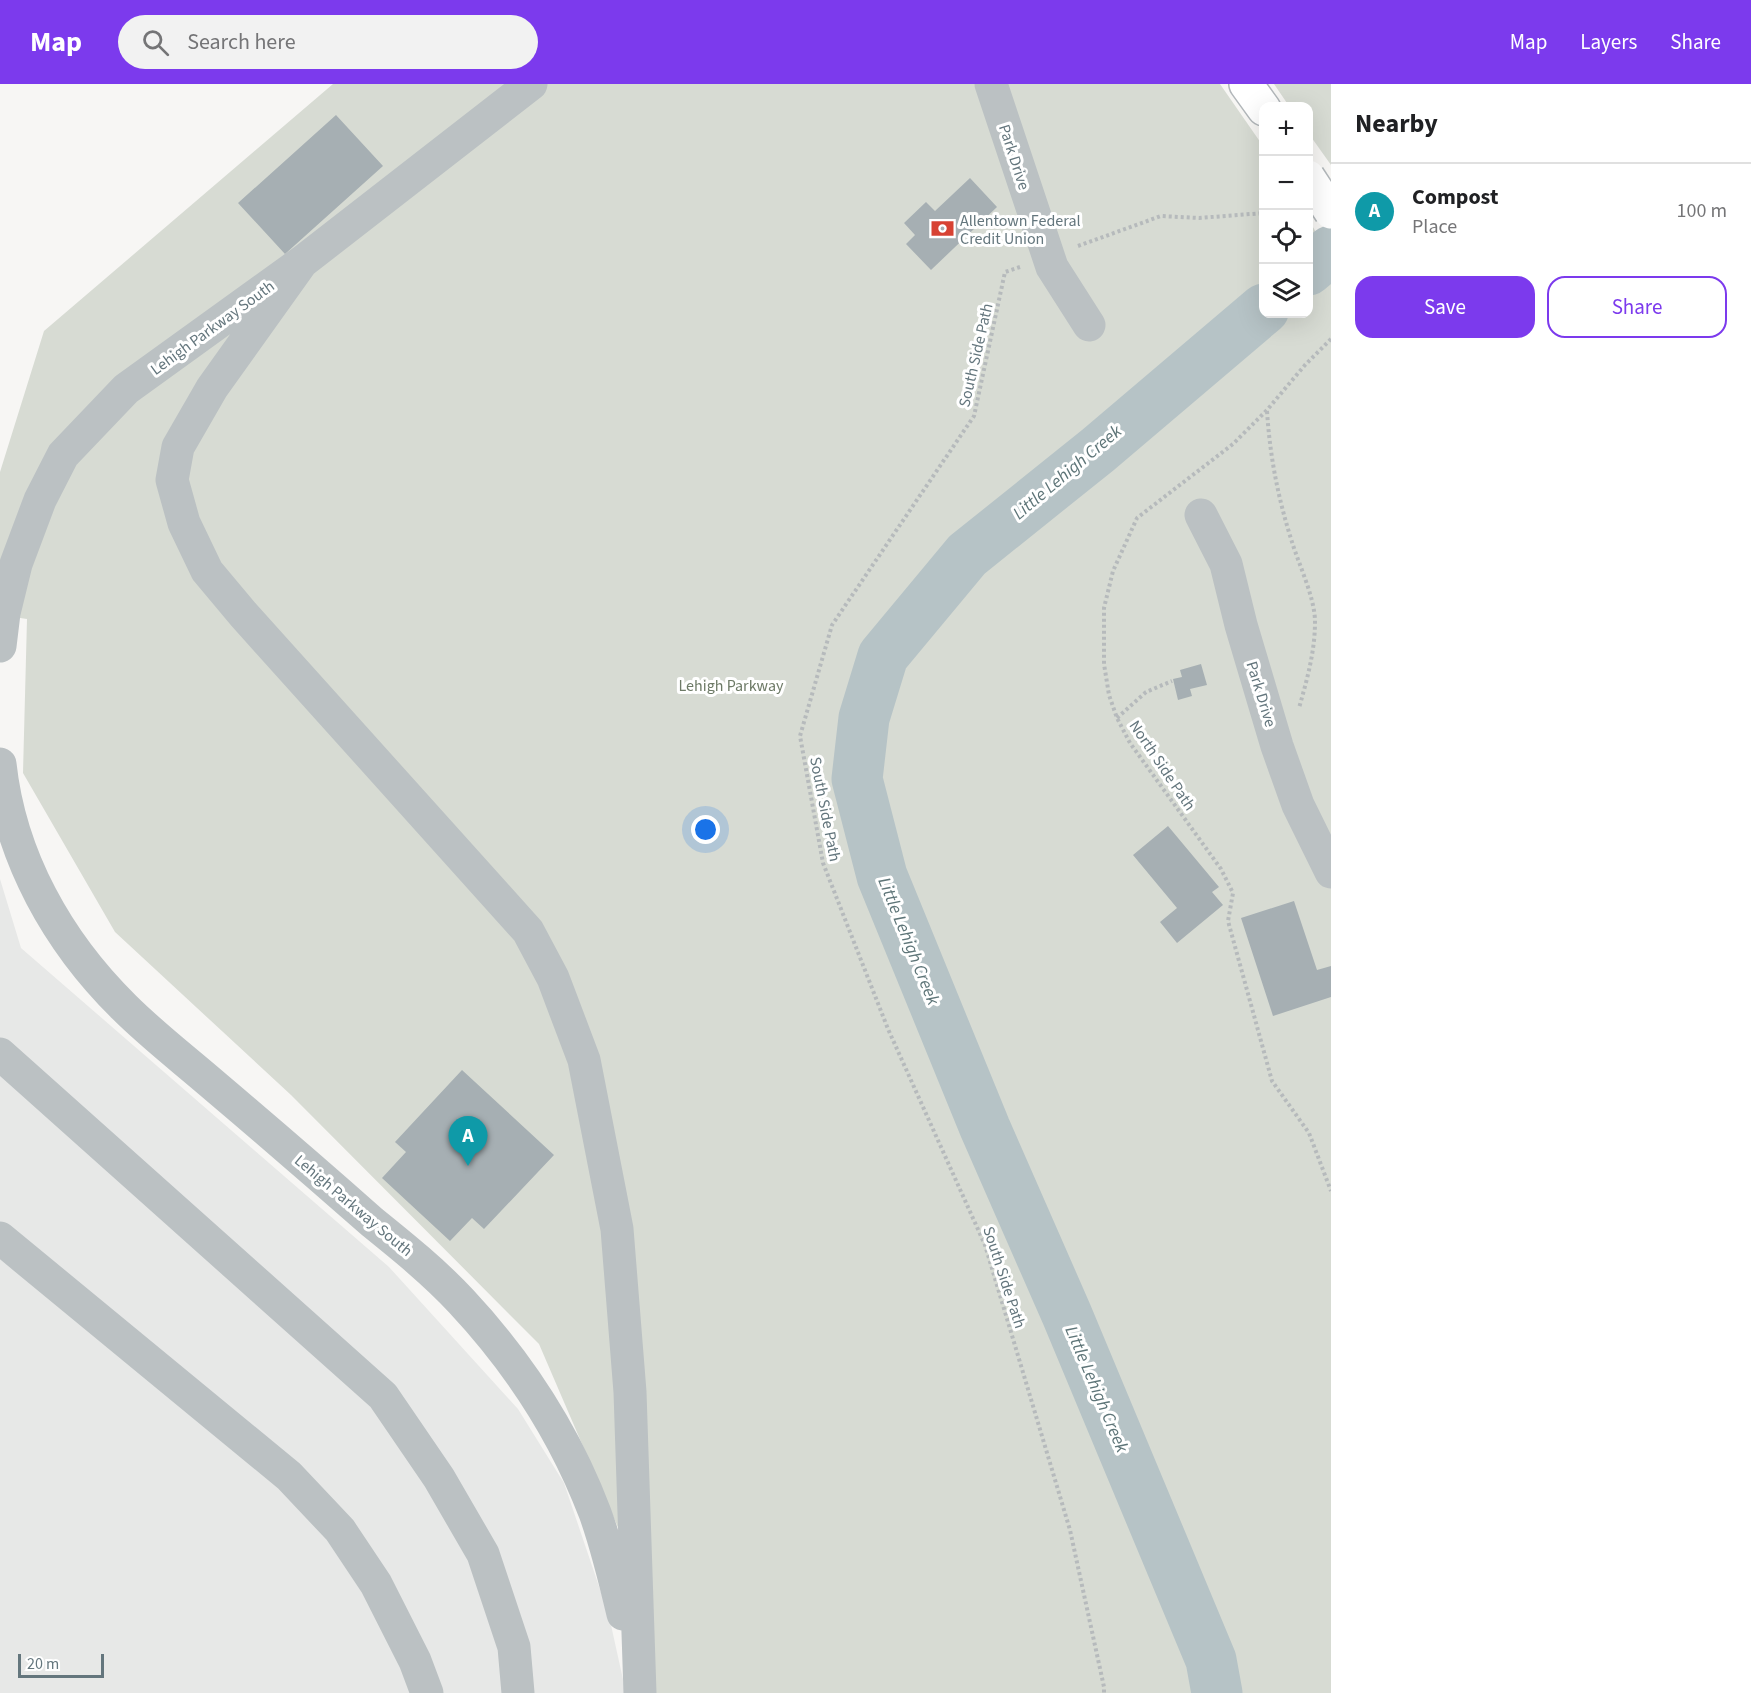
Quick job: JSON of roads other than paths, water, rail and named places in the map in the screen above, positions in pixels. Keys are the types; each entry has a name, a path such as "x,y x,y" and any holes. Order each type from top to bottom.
{"main road":[{"path":"1246,84 1259,103"},
{"path":"1313,185 1331,212"}],"lane":[{"name":"Lehigh Parkway South","path":"0,646 4,613 16,564 40,500 63,455 126,388 302,262 531,84"},
{"name":"Park Drive","path":"991,84 1052,267 1089,325"},
{"path":"302,262 212,388 178,447 172,480 184,523 207,571 528,931 553,978 585,1060 617,1229 630,1392 638,1693"},
{"name":"Park Drive","path":"1201,515 1226,564 1241,625 1277,746 1298,805 1331,872"},
{"name":"Lehigh Parkway South","path":"0,764 15,834 35,886 63,934 87,968 125,1008 372,1222 410,1252 461,1301 508,1355 542,1404 572,1458 595,1514 613,1572 638,1693"},
{"path":"0,1054 383,1396 439,1478 483,1554 514,1647 518,1693"},
{"path":"0,1238 289,1476 340,1530 376,1584 415,1661 427,1693"}],"waterway":[{"name":"Little Lehigh Creek","path":"1313,266 1331,251"},
{"name":"Little Lehigh Creek","path":"1217,1693 1211,1660 1067,1315 985,1128 882,876 857,779 864,718 883,656 967,555 1098,450 1259,313"}],"place":[{"name":"Allentown Federal Credit Union","path":"942,229"},
{"name":"Compost","path":"468,1166"}],"park label":[{"name":"Lehigh Parkway","path":"731,685"}]}
